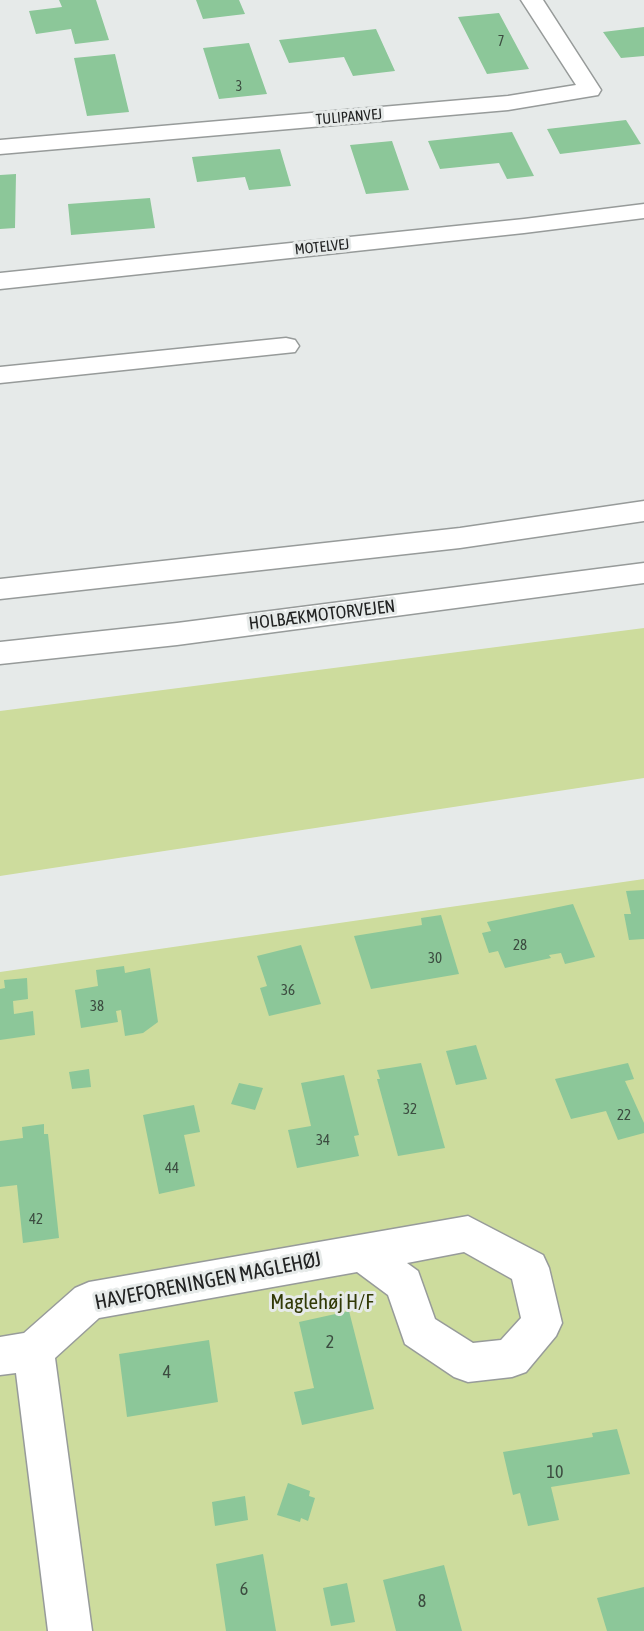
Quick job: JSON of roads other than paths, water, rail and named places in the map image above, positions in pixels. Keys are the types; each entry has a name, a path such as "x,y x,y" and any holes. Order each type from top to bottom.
{"main road":[{"name":"TULIPANVEJ","path":"0,147 508,103 590,90 532,0"},
{"name":"MOTELVEJ","path":"0,281 644,212"},
{"path":"0,375 286,346"},
{"path":"0,589 460,538 644,510"},
{"name":"HOLBÆKMOTORVEJEN","path":"0,653 177,634 644,573"},
{"name":"HAVEFORENINGEN MAGLEHØJ","path":"70,1631 17,1354 89,1301 363,1252"}],"park label":[{"name":"Maglehøj H/F","path":"322,1302"}]}
